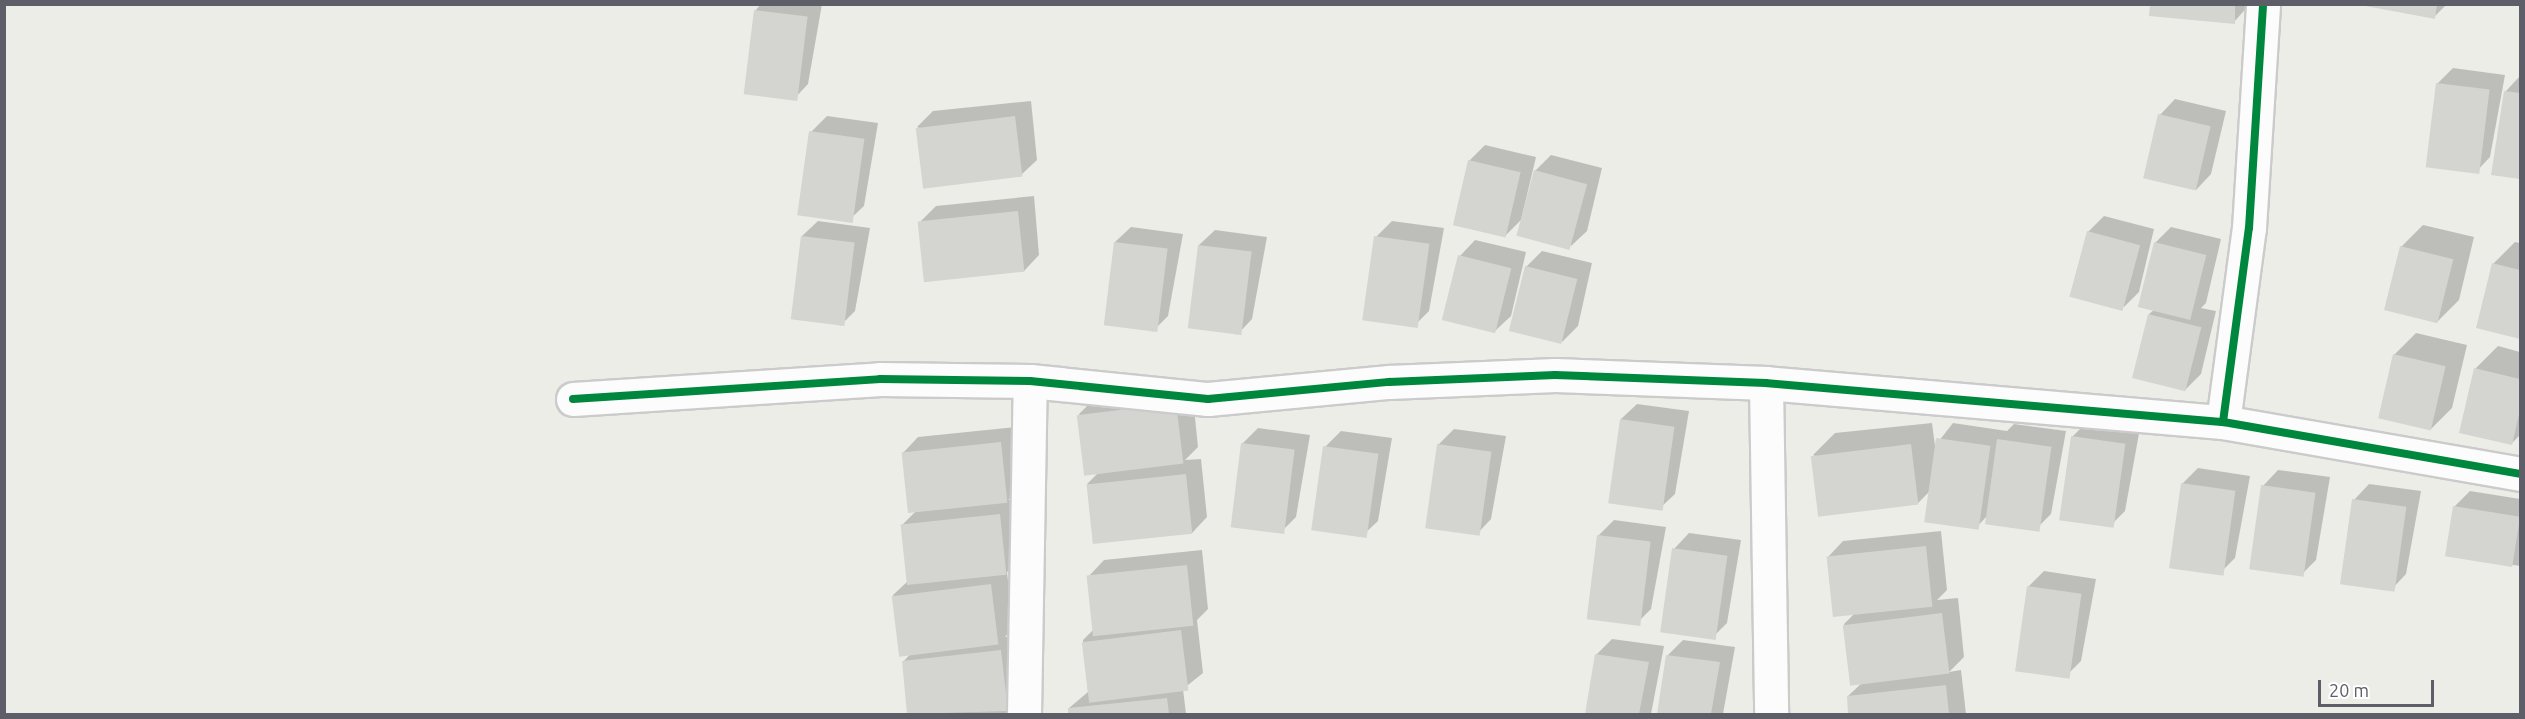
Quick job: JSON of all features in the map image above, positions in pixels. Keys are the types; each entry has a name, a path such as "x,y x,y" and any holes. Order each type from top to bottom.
{"street":[{"path":"2223,422 2249,228 2263,4"},
{"path":"573,399 880,379 1030,381 1208,399 1389,382 1555,375 1766,383 2223,422 2520,474"},
{"path":"1023,714 1030,381"},
{"path":"1766,383 1771,714"}],"building":[{"path":"2150,4 2235,4 2235,24 2149,16"},
{"path":"2355,4 2437,4 2435,19"},
{"path":"754,10 808,17 797,101 744,94"},
{"path":"2436,83 2490,90 2479,174 2426,167"},
{"path":"2504,91 2520,93 2520,179 2491,175"},
{"path":"2158,114 2211,126 2196,190 2143,178"},
{"path":"1015,116 1022,177 923,189 916,128"},
{"path":"809,131 864,139 853,223 797,215"},
{"path":"1468,160 1521,172 1506,237 1453,225"},
{"path":"1534,170 1587,184 1570,250 1516,236"},
{"path":"1018,211 1024,272 924,282 918,222"},
{"path":"2087,231 2140,245 2123,311 2069,297"},
{"path":"801,236 855,243 844,326 791,319"},
{"path":"1374,236 1429,244 1418,328 1362,320"},
{"path":"1114,242 1168,249 1157,332 1104,325"},
{"path":"2154,242 2206,255 2190,320 2138,307"},
{"path":"1198,245 1252,252 1241,335 1188,328"},
{"path":"2400,246 2453,259 2437,323 2384,310"},
{"path":"1458,255 1511,268 1495,333 1442,320"},
{"path":"2492,263 2520,270 2520,339 2476,328"},
{"path":"1525,266 1577,279 1561,344 1509,331"},
{"path":"2148,314 2201,327 2185,391 2132,378"},
{"path":"2393,354 2446,366 2431,430 2378,418"},
{"path":"2474,368 2520,379 2520,410 2512,445 2459,433"},
{"path":"1176,403 1183,464 1084,476 1077,415"},
{"path":"1620,419 1674,427 1663,511 1608,503"},
{"path":"2071,436 2125,444 2114,528 2059,520"},
{"path":"1936,438 1990,446 1979,530 1924,522"},
{"path":"1997,439 2051,447 2039,532 1985,524"},
{"path":"1001,442 1007,503 908,513 902,452"},
{"path":"1241,443 1295,450 1284,534 1231,527"},
{"path":"1437,444 1491,452 1480,536 1425,528"},
{"path":"1911,444 1918,505 1818,517 1811,456"},
{"path":"1323,446 1378,454 1367,538 1311,530"},
{"path":"1186,474 1192,534 1093,544 1087,484"},
{"path":"2181,483 2235,491 2223,576 2169,568"},
{"path":"2261,485 2315,493 2304,577 2249,569"},
{"path":"2352,499 2406,507 2394,592 2340,584"},
{"path":"2453,506 2520,517 2512,567 2445,556"},
{"path":"1000,514 1006,575 907,585 901,524"},
{"path":"1597,535 1651,542 1640,626 1587,619"},
{"path":"1926,546 1932,607 1833,617 1827,556"},
{"path":"1672,548 1727,556 1716,640 1660,632"},
{"path":"1187,565 1193,626 1093,636 1087,576"},
{"path":"991,584 998,645 899,657 892,596"},
{"path":"2027,586 2081,594 2069,679 2015,671"},
{"path":"1942,613 1949,674 1850,686 1843,625"},
{"path":"1181,630 1188,691 1089,703 1082,642"},
{"path":"1001,650 1008,711 907,714 902,661"},
{"path":"1595,654 1649,662 1639,714 1585,714"},
{"path":"1666,655 1720,662 1711,714 1657,714"},
{"path":"1946,685 1949,714 1848,714 1847,696"},
{"path":"1167,698 1169,714 1068,714 1068,708"}],"cycle path":[{"path":"2223,422 2249,228 2263,4"},
{"path":"573,399 880,379 1030,381 1208,399 1389,382 1555,375 1766,383 2223,422 2520,474"}]}
